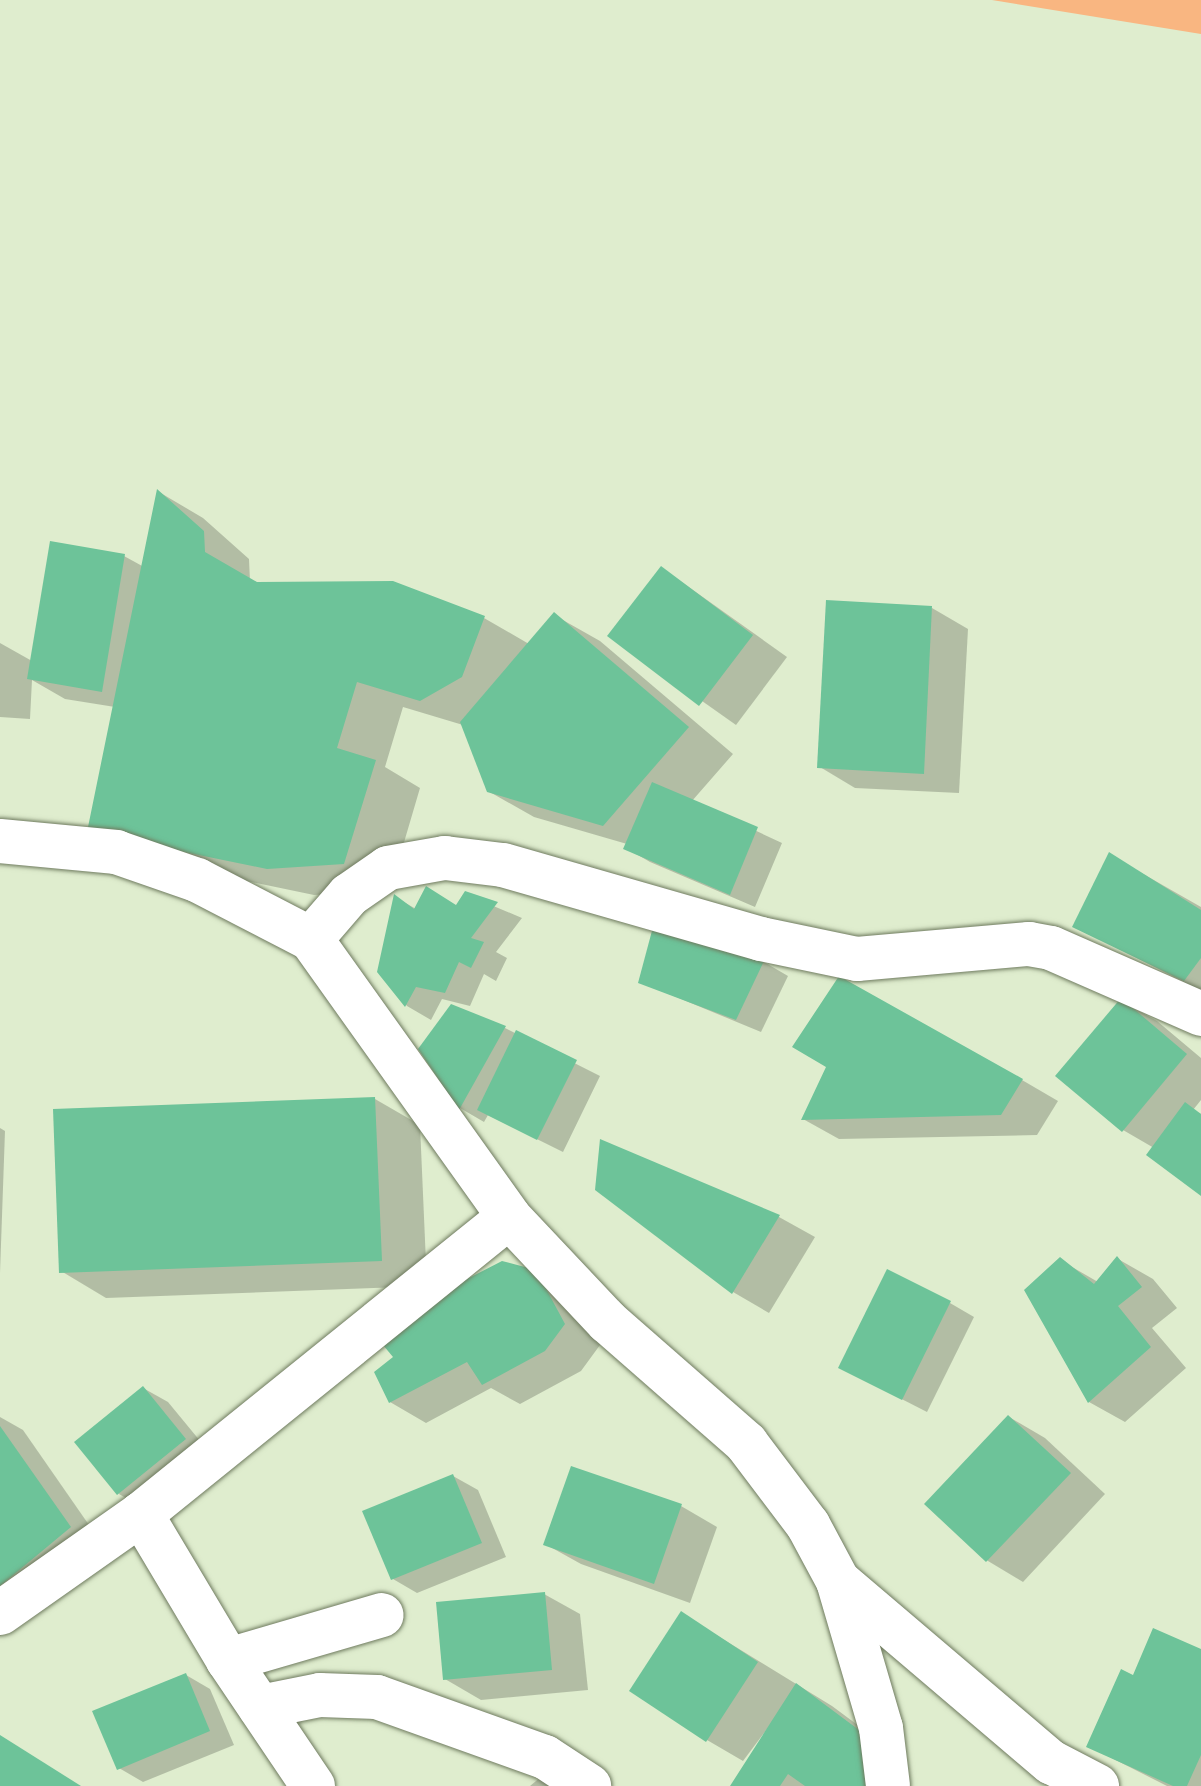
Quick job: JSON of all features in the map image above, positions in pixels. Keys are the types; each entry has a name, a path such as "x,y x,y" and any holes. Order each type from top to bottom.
{"street":[{"path":"0,841 116,852 197,880 311,939 509,1217 608,1322 746,1443 808,1525 838,1581 881,1728 888,1786"},
{"path":"311,939 349,895 388,868 445,858 503,865 761,939 857,959 1029,944 1051,948 1201,1014"},
{"path":"0,1613 141,1514 509,1217"},
{"path":"141,1514 228,1660 313,1786"},
{"path":"838,1581 1051,1762 1097,1786"},
{"path":"228,1660 382,1615"},
{"path":"260,1707 320,1695 377,1697 545,1757 589,1786"}],"shaded area":[{"path":"992,0 1201,0 1201,34"}],"building":[{"path":"157,489 204,531 205,552 257,582 393,581 485,616 462,677 420,701 357,682 337,748 376,760 344,864 267,869 87,832"},
{"path":"50,541 125,554 102,692 27,679"},
{"path":"661,566 753,635 699,706 607,636"},
{"path":"826,600 932,606 924,774 817,768"},
{"path":"554,612 689,727 603,826 487,792 460,722"},
{"path":"652,782 758,827 730,895 623,849"},
{"path":"1109,852 1201,910 1201,958 1184,981 1072,927"},
{"path":"426,886 456,905 465,891 498,902 471,938 484,942 471,968 459,962 445,993 416,987 405,1007 377,972 394,894 414,909"},
{"path":"653,927 764,961 736,1020 638,983"},
{"path":"839,976 1023,1079 1001,1115 801,1120 826,1067 792,1047"},
{"path":"1121,998 1187,1054 1122,1132 1055,1076"},
{"path":"451,1004 506,1026 459,1110 418,1049"},
{"path":"516,1030 577,1060 537,1140 477,1110"},
{"path":"375,1097 382,1261 59,1273 53,1109"},
{"path":"1185,1102 1201,1114 1201,1196 1146,1155"},
{"path":"600,1139 780,1215 732,1294 595,1190"},
{"path":"1117,1256 1142,1287 1118,1306 1151,1347 1088,1403 1024,1290 1060,1257 1094,1284"},
{"path":"502,1261 536,1270 565,1324 545,1351 482,1385 467,1362 389,1403 374,1372 393,1357 383,1345 434,1296"},
{"path":"887,1269 951,1301 902,1400 838,1368"},
{"path":"143,1386 186,1439 117,1495 74,1442"},
{"path":"1008,1415 1071,1473 986,1562 924,1504"},
{"path":"0,1426 71,1527 0,1586"},
{"path":"571,1466 682,1504 654,1584 543,1545"},
{"path":"453,1474 482,1543 391,1580 362,1511"},
{"path":"545,1592 552,1670 443,1680 436,1602"},
{"path":"681,1611 758,1662 706,1742 629,1691"},
{"path":"1153,1628 1201,1649 1201,1755 1187,1786 1173,1786 1086,1747 1121,1669 1133,1675"},
{"path":"186,1673 210,1731 117,1770 92,1711"},
{"path":"796,1683 867,1736 869,1786 805,1786 788,1774 780,1786 730,1786"},
{"path":"0,1735 81,1786 0,1786"}]}
